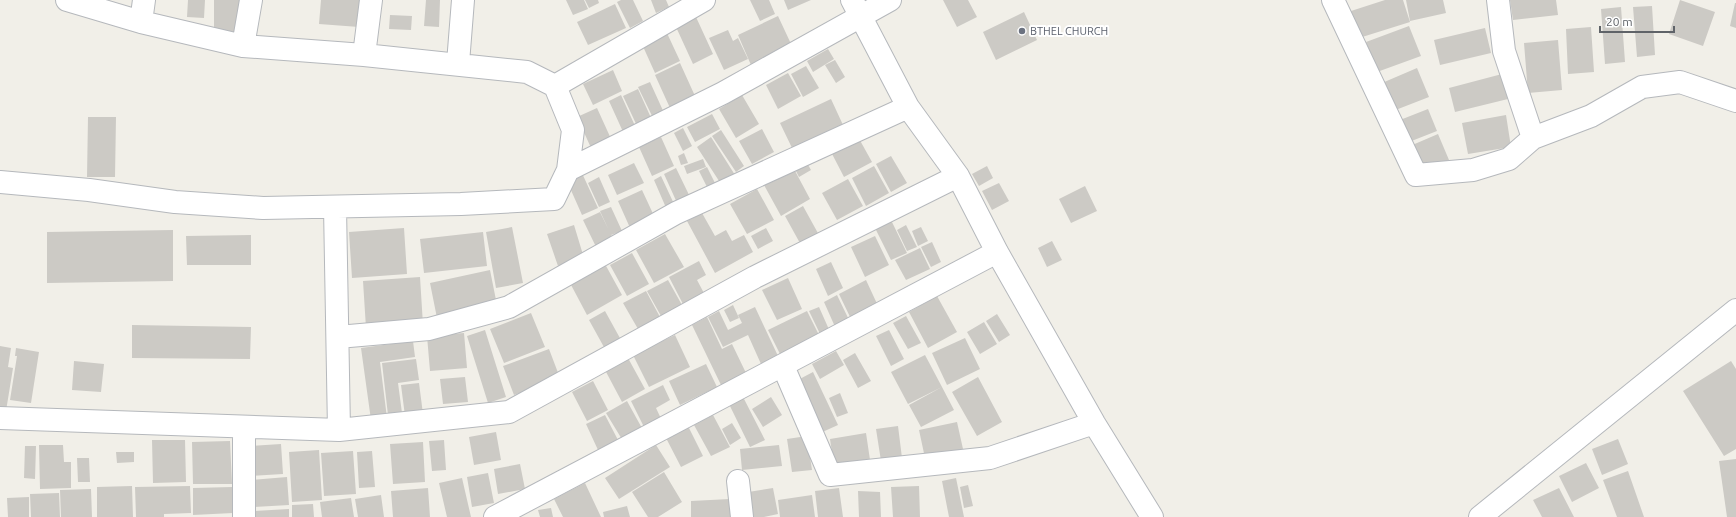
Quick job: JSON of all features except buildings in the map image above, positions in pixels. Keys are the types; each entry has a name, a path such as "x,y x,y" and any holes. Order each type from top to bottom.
{"street":[{"path":"0,182 89,190 175,202 263,208 335,207 461,204 554,199 568,170 573,130 555,86 527,72 458,63 243,46 141,22 67,0"},
{"path":"141,22 144,0"},
{"path":"243,46 251,0"},
{"path":"364,55 371,0"},
{"path":"458,63 464,0"},
{"path":"555,86 704,0"},
{"path":"568,170 723,93 857,9 890,0"},
{"path":"1333,0 1416,175 1473,170 1509,159 1533,138 1591,116 1642,87 1680,82 1736,100"},
{"path":"1498,0 1504,51 1533,138"},
{"path":"857,9 908,107 958,176 997,252 1094,423 1152,517"},
{"path":"338,337 429,329 509,307 676,213 908,107"},
{"path":"0,418 340,430 509,412 755,277 958,176"},
{"path":"335,207 340,430"},
{"path":"499,516 997,252"},
{"path":"1480,517 1736,310"},
{"path":"783,366 830,474 990,458 1094,423"},
{"path":"244,427 244,517"},
{"path":"738,481 742,517"}],"place":[{"name":"BTHEL CHURCH","path":"1022,31"}]}
